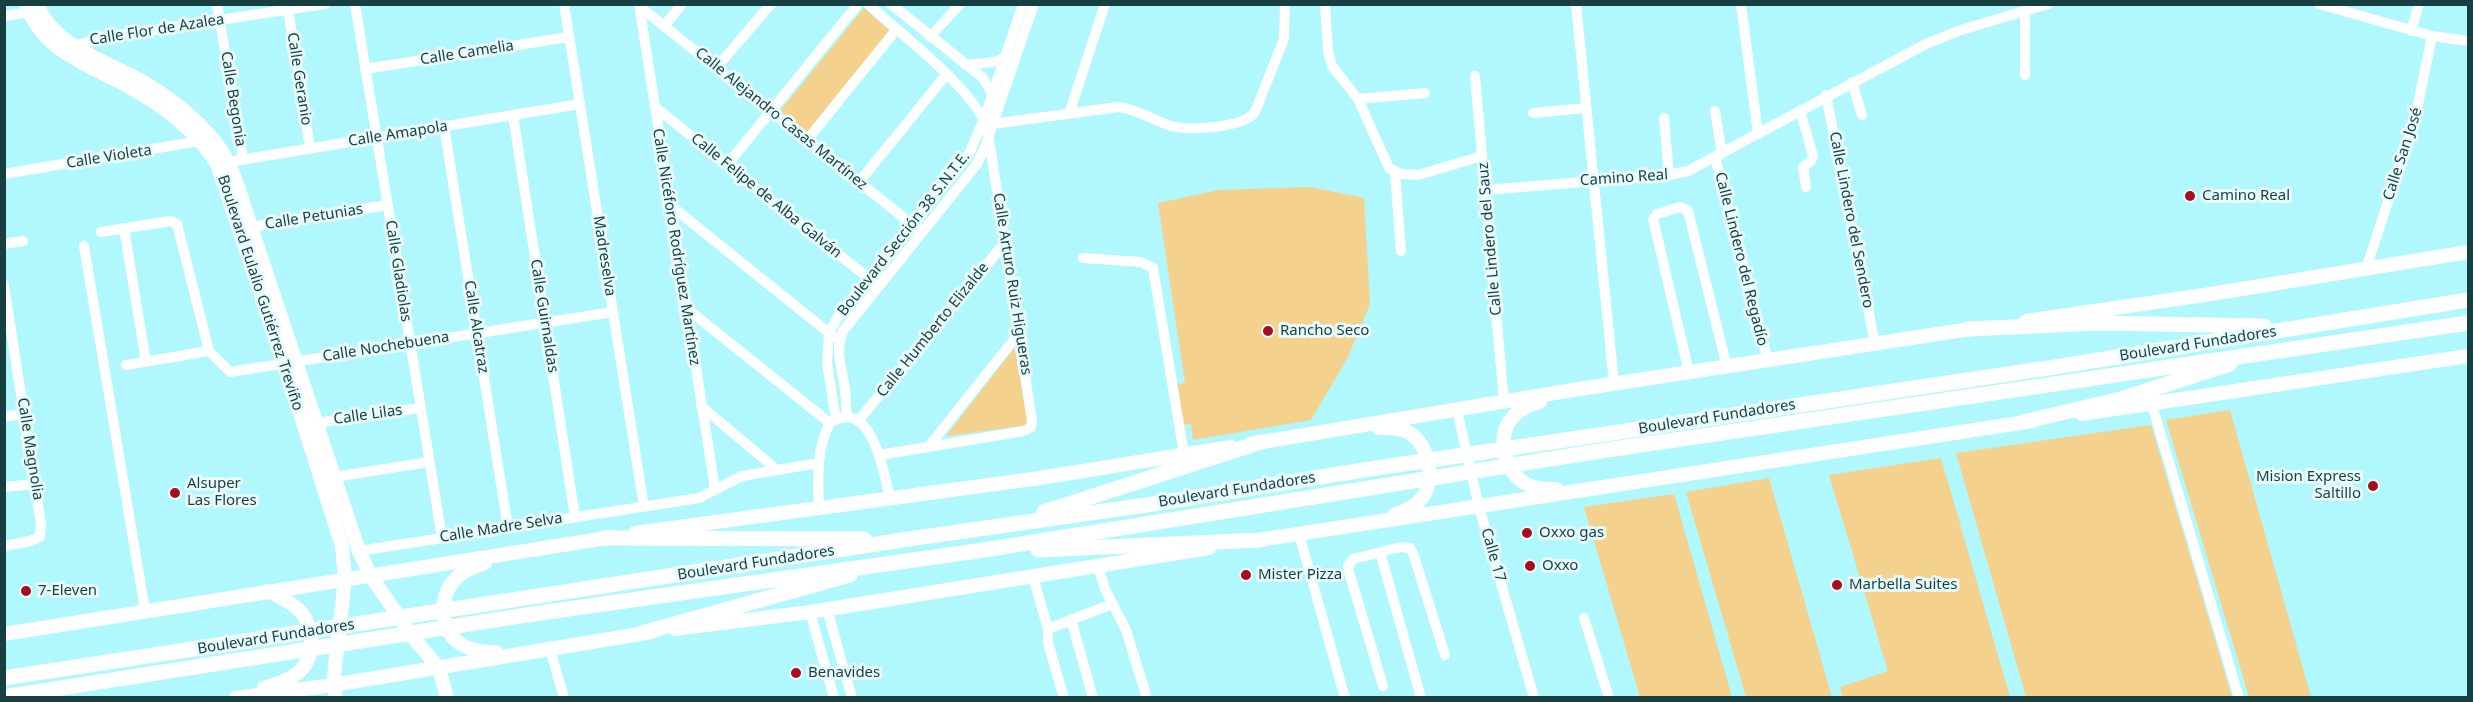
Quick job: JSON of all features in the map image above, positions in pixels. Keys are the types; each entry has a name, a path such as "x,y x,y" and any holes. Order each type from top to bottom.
{"highway":[{"name":"Boulevard Fundadores","path":"4,678 2055,367 2469,300"},
{"path":"1968,329 2099,323 2297,327"},
{"name":"Boulevard Fundadores","path":"4,697 533,614 984,550 1546,459 2469,323"},
{"path":"2023,422 2121,399 2214,370 2255,354"},
{"path":"1003,526 1261,442"},
{"path":"604,538 909,539"},
{"path":"984,550 1265,539"},
{"path":"642,633 825,584 885,563"}],"main road":[{"name":"Boulevard Eulalio Gutiérrez Treviño","path":"33,8 42,34 148,98 206,140 222,163 290,362 342,546 345,579 335,691"},
{"path":"4,634 725,519 890,499 1316,434 1614,383 1768,362 2469,252"},
{"path":"236,698 335,691 439,668 642,633 810,612 2023,422 2152,405 2469,356"},
{"name":"Boulevard Eulalio Gutiérrez Treviño","path":"290,362 316,423 359,552 370,575 416,641 439,668"},
{"path":"1573,390 1535,403 1512,418 1503,441 1505,455 1510,469 1517,478 1528,485 1543,488 1600,488"},
{"path":"1358,427 1404,430 1421,443 1426,453 1429,471 1428,486 1418,502 1409,509 1364,525"},
{"path":"509,553 471,568 458,576 449,586 443,612 446,626 452,636 463,646 477,651 527,653"},
{"path":"230,698 289,679 307,660 312,633 308,620 298,608 267,591"},
{"path":"439,668 447,698"}],"street":[{"name":"Calle Begonia","path":"217,4 243,158"},
{"name":"Calle Flor de Azalea","path":"68,49 100,38 325,4"},
{"name":"Calle Gladiolas","path":"355,4 442,538"},
{"name":"Madreselva","path":"564,4 644,507"},
{"path":"664,26 682,4"},
{"path":"716,68 771,4"},
{"path":"727,165 858,4"},
{"path":"868,4 969,97 989,126 1110,108 1133,110 1178,128 1224,126 1252,117 1284,39 1285,4"},
{"path":"891,4 983,78 993,93 998,112"},
{"path":"930,37 960,4"},
{"path":"1069,114 1105,4"},
{"path":"1325,4 1329,58 1336,73 1358,99 1387,163 1395,172 1409,175 1425,174 1482,156"},
{"path":"1576,4 1614,383"},
{"path":"1741,4 1758,134"},
{"name":"Camino Real","path":"1485,190 1669,176 1688,171 1719,156 1826,95 1926,44 2048,4"},
{"path":"2319,4 2411,31 2469,41"},
{"path":"2411,31 2419,4"},
{"name":"Calle Alejandro Casas Martínez","path":"639,5 918,229"},
{"name":"Calle Nicéforo Rodríguez Martínez","path":"639,5 715,489"},
{"name":"Boulevard Sección 38 S.N.T.E.","path":"819,508 819,464 823,440 833,421 827,363 829,333 838,317 868,278 918,229 977,164 989,126 993,93 1029,6"},
{"name":"Boulevard Sección 38 S.N.T.E.","path":"989,126 998,112 1029,6"},
{"path":"4,16 33,8"},
{"name":"Calle Geranio","path":"288,10 310,148"},
{"path":"2025,10 2025,75"},
{"path":"807,140 896,30"},
{"name":"Calle San José","path":"2366,269 2415,119 2432,36"},
{"name":"Calle Camelia","path":"365,69 569,37"},
{"path":"965,65 994,62 1006,57"},
{"path":"859,182 946,75"},
{"name":"Calle Lindero del Sauz","path":"1475,76 1504,402"},
{"path":"1852,82 1862,116"},
{"path":"1358,99 1425,93"},
{"name":"Calle Lindero del Sendero","path":"1826,95 1875,344"},
{"name":"Calle Amapola","path":"222,163 580,104"},
{"name":"Calle Felipe de Alba Galván","path":"655,106 878,286"},
{"path":"1533,113 1586,108"},
{"path":"1800,110 1813,156 1811,161 1803,167 1806,187"},
{"name":"Calle Lindero del Regadío","path":"1715,111 1719,156 1768,362"},
{"name":"Calle Guirnaldas","path":"513,115 575,517"},
{"path":"1664,117 1669,176"},
{"name":"Calle Alcatraz","path":"444,126 508,528"},
{"name":"Calle Arturo Ruiz Higueras","path":"930,445 1024,431 1031,427 1020,332 989,126"},
{"name":"Calle Violeta","path":"4,174 206,140"},
{"path":"1395,172 1401,251"},
{"name":"Calle Petunias","path":"246,228 387,205"},
{"path":"670,205 839,341 838,357 844,383 847,417"},
{"path":"1689,372 1653,219 1657,214 1680,207 1688,211 1727,367"},
{"path":"101,232 171,221 177,224 208,351 126,365"},
{"path":"124,228 146,362"},
{"name":"Boulevard Sección 38 S.N.T.E.","path":"839,341 848,323 878,286 918,229"},
{"path":"4,244 23,241"},
{"name":"Calle Humberto Elizalde","path":"859,420 1006,241"},
{"path":"84,246 145,610"},
{"path":"1083,258 1141,262 1153,268 1184,454"},
{"name":"Calle Magnolia","path":"4,285 41,531 40,537 35,540 4,546"},
{"path":"685,307 833,421 847,417 859,420 880,455 890,499"},
{"name":"Calle Nochebuena","path":"208,351 230,372 613,312"},
{"path":"880,455 930,445 1020,332"},
{"path":"4,361 16,360"},
{"path":"2152,405 2239,698"},
{"path":"701,406 776,469"},
{"name":"Calle Lilas","path":"316,423 420,408"},
{"name":"Calle 17","path":"1457,410 1479,507 1534,698"},
{"path":"4,417 24,414"},
{"path":"334,477 429,462"},
{"name":"Calle Madre Selva","path":"359,552 699,498 742,476 819,464"},
{"path":"4,488 35,484"},
{"path":"1293,535 1345,698"},
{"path":"1383,686 1348,566 1353,559 1406,547 1413,553 1445,655"},
{"path":"1380,552 1420,698"},
{"path":"1098,566 1112,604 1126,630 1147,698"},
{"path":"1033,577 1048,629 1048,643 1064,698"},
{"path":"1048,629 1112,604"},
{"path":"827,609 852,698"},
{"path":"810,612 834,698"},
{"path":"1584,618 1609,698"},
{"path":"1071,619 1093,698"},
{"path":"550,649 564,698"}],"shaded area":[{"path":"864,8 890,31 808,133 780,111"},
{"name":"Rancho Seco","path":"1310,187 1364,198 1370,304 1348,357 1311,420 1193,440 1191,424 1182,425 1177,384 1185,383 1158,203 1219,190"},
{"path":"1015,347 1028,425 946,436"},
{"path":"2230,410 2311,697 2249,697 2166,420"},
{"path":"2151,425 2232,697 2026,697 1956,453"},
{"path":"1941,458 2010,697 1843,697 1840,687 1888,671 1829,475"},
{"path":"1769,478 1832,697 1746,697 1686,492"},
{"path":"1674,494 1732,697 1640,697 1584,507"}],"place":[{"name":"Camino Real","path":"2190,196"},
{"name":"Rancho Seco","path":"1268,331"},
{"name":"Mision Express Saltillo","path":"2373,486"},
{"name":"Alsuper Las Flores","path":"175,493"},
{"name":"Oxxo gas","path":"1527,533"},
{"name":"Oxxo","path":"1530,566"},
{"name":"Mister Pizza","path":"1246,575"},
{"name":"Marbella Suites","path":"1837,585"},
{"name":"7-Eleven","path":"26,591"},
{"name":"Benavides","path":"796,673"}]}
